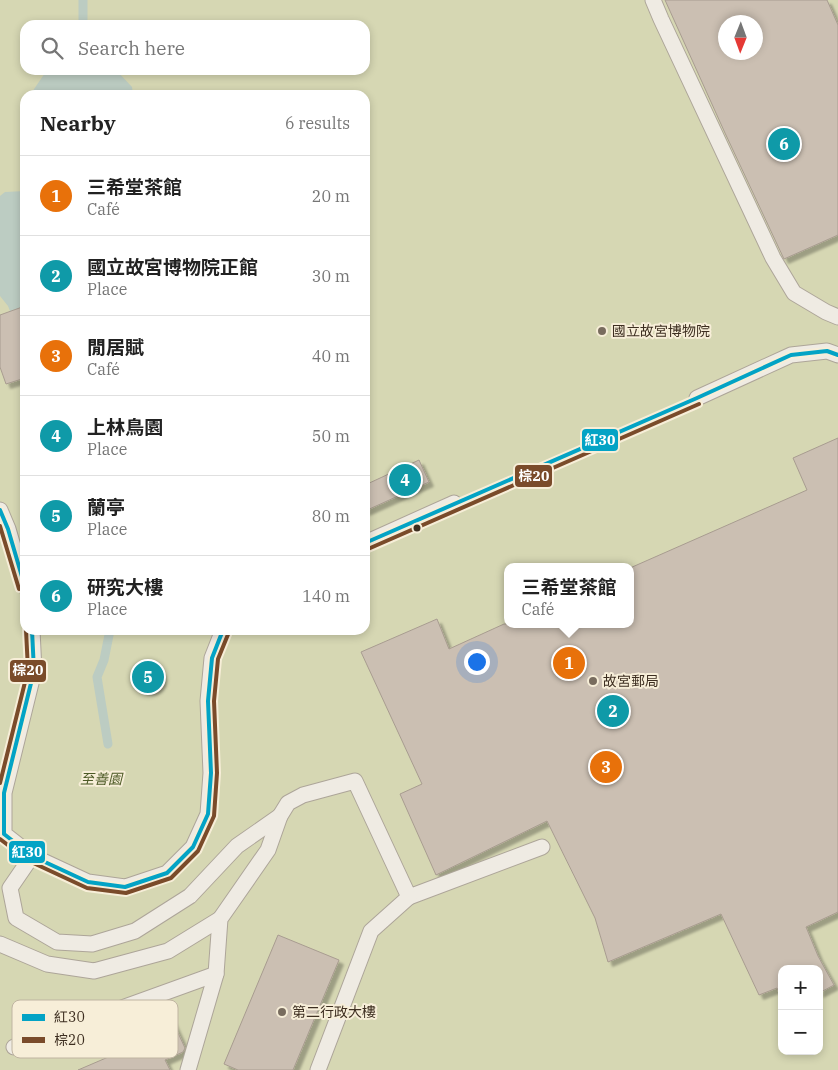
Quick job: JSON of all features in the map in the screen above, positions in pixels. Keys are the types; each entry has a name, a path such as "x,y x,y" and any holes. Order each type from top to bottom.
{"lane":[{"path":"654,0 660,18 773,258 794,293 838,317"},
{"path":"697,398 791,355 827,351 838,355"},
{"path":"370,541 454,503"},
{"path":"0,510 8,529 20,570"},
{"path":"32,635 34,671 4,793 2,840 88,882 126,887 167,873 193,847 208,814 211,773 208,701 212,658 221,635"},
{"path":"0,944 47,964 94,971 168,951 220,919 268,850 280,816 288,804 303,795 355,781 409,897"},
{"path":"32,856 10,888 16,918 57,942 92,944 135,931 190,896 237,846 280,816"},
{"path":"318,1070 371,931 409,897 542,847"},
{"path":"188,1070 216,974 220,919"},
{"path":"144,1000 216,974"}],"green space":[{"name":"國立故宮博物院","path":"0,0 838,0 838,1070 0,1070"}],"shaded area":[{"path":"44,75 121,75 132,87 132,90 33,90"},
{"path":"20,191 20,337 8,306 0,296 0,196 5,192"}],"building":[{"path":"665,0 827,0 838,25 838,235 784,259"},
{"path":"20,308 20,380 6,384 0,367 0,315"},
{"path":"838,438 838,912 806,927 823,965 778,965 778,990 777,988 759,995 721,914 608,962 595,918 547,821 436,875 400,794 422,784 361,652 437,619 449,649 504,624 504,628 634,628 634,566 807,490 793,458"},
{"path":"419,460 429,482 370,509 370,483"},
{"path":"148,663 158,667 162,677 158,687 148,691 138,687 134,677 138,667"},
{"name":"第二行政大樓","path":"278,935 339,960 293,1070 238,1070 224,1064"},
{"path":"823,965 834,985 823,991"},
{"path":"178,1033 185,1048 183,1052 178,1054"},
{"path":"106,1058 170,1058 165,1060 170,1070 78,1070"}],"waterway":[{"path":"83,0 83,20"},
{"path":"108,744 97,677 104,660 109,635"}],"transit line":[{"name":"紅30","path":"370,541 791,355 827,351 838,355"},
{"name":"棕20","path":"370,548 699,404"},
{"name":"紅30","path":"0,510 8,529 20,570"},
{"name":"棕20","path":"0,526 19,589"},
{"name":"棕20","path":"0,783 28,670 26,635"},
{"name":"紅30","path":"32,635 34,671 4,793 4,834 32,856 88,882 125,887 167,873 193,847 208,814 211,773 208,701 212,658 221,635"},
{"name":"棕20","path":"0,839 29,861 87,888 126,893 171,878 198,851 214,816 217,773 214,701 218,659 228,635"}],"place":[{"name":"研究大樓","path":"784,144"},
{"name":"國立故宮博物院","path":"602,331"},
{"name":"上林鳥園","path":"405,480"},
{"name":"三希堂茶館","path":"569,663"},
{"name":"蘭亭","path":"148,677"},
{"name":"故宮郵局","path":"593,681"},
{"name":"國立故宮博物院正館","path":"613,711"},
{"name":"閒居賦","path":"606,767"},
{"name":"第二行政大樓","path":"282,1012"}],"park label":[{"name":"至善園","path":"101,779"}]}
